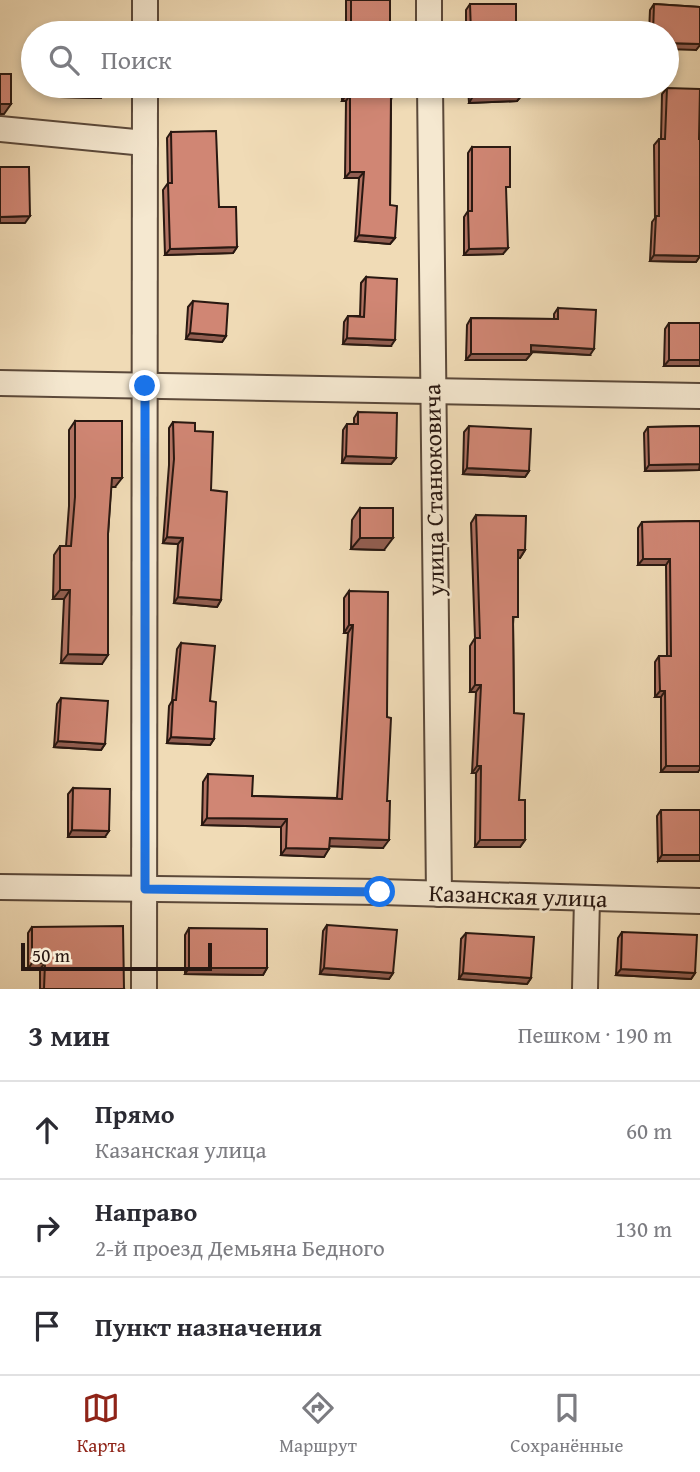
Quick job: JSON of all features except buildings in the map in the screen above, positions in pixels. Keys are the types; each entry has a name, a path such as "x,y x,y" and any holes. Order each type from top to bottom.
{"street":[{"path":"145,0 145,21"},
{"path":"429,0 429,21"},
{"path":"144,989 145,98"},
{"name":"улица Станюковича","path":"430,98 439,894"},
{"path":"0,129 145,143"},
{"path":"0,383 700,396"},
{"name":"Казанская улица","path":"0,887 700,901"},
{"path":"585,989 587,898"}],"route":[{"path":"145,386 145,889 380,892"}]}
